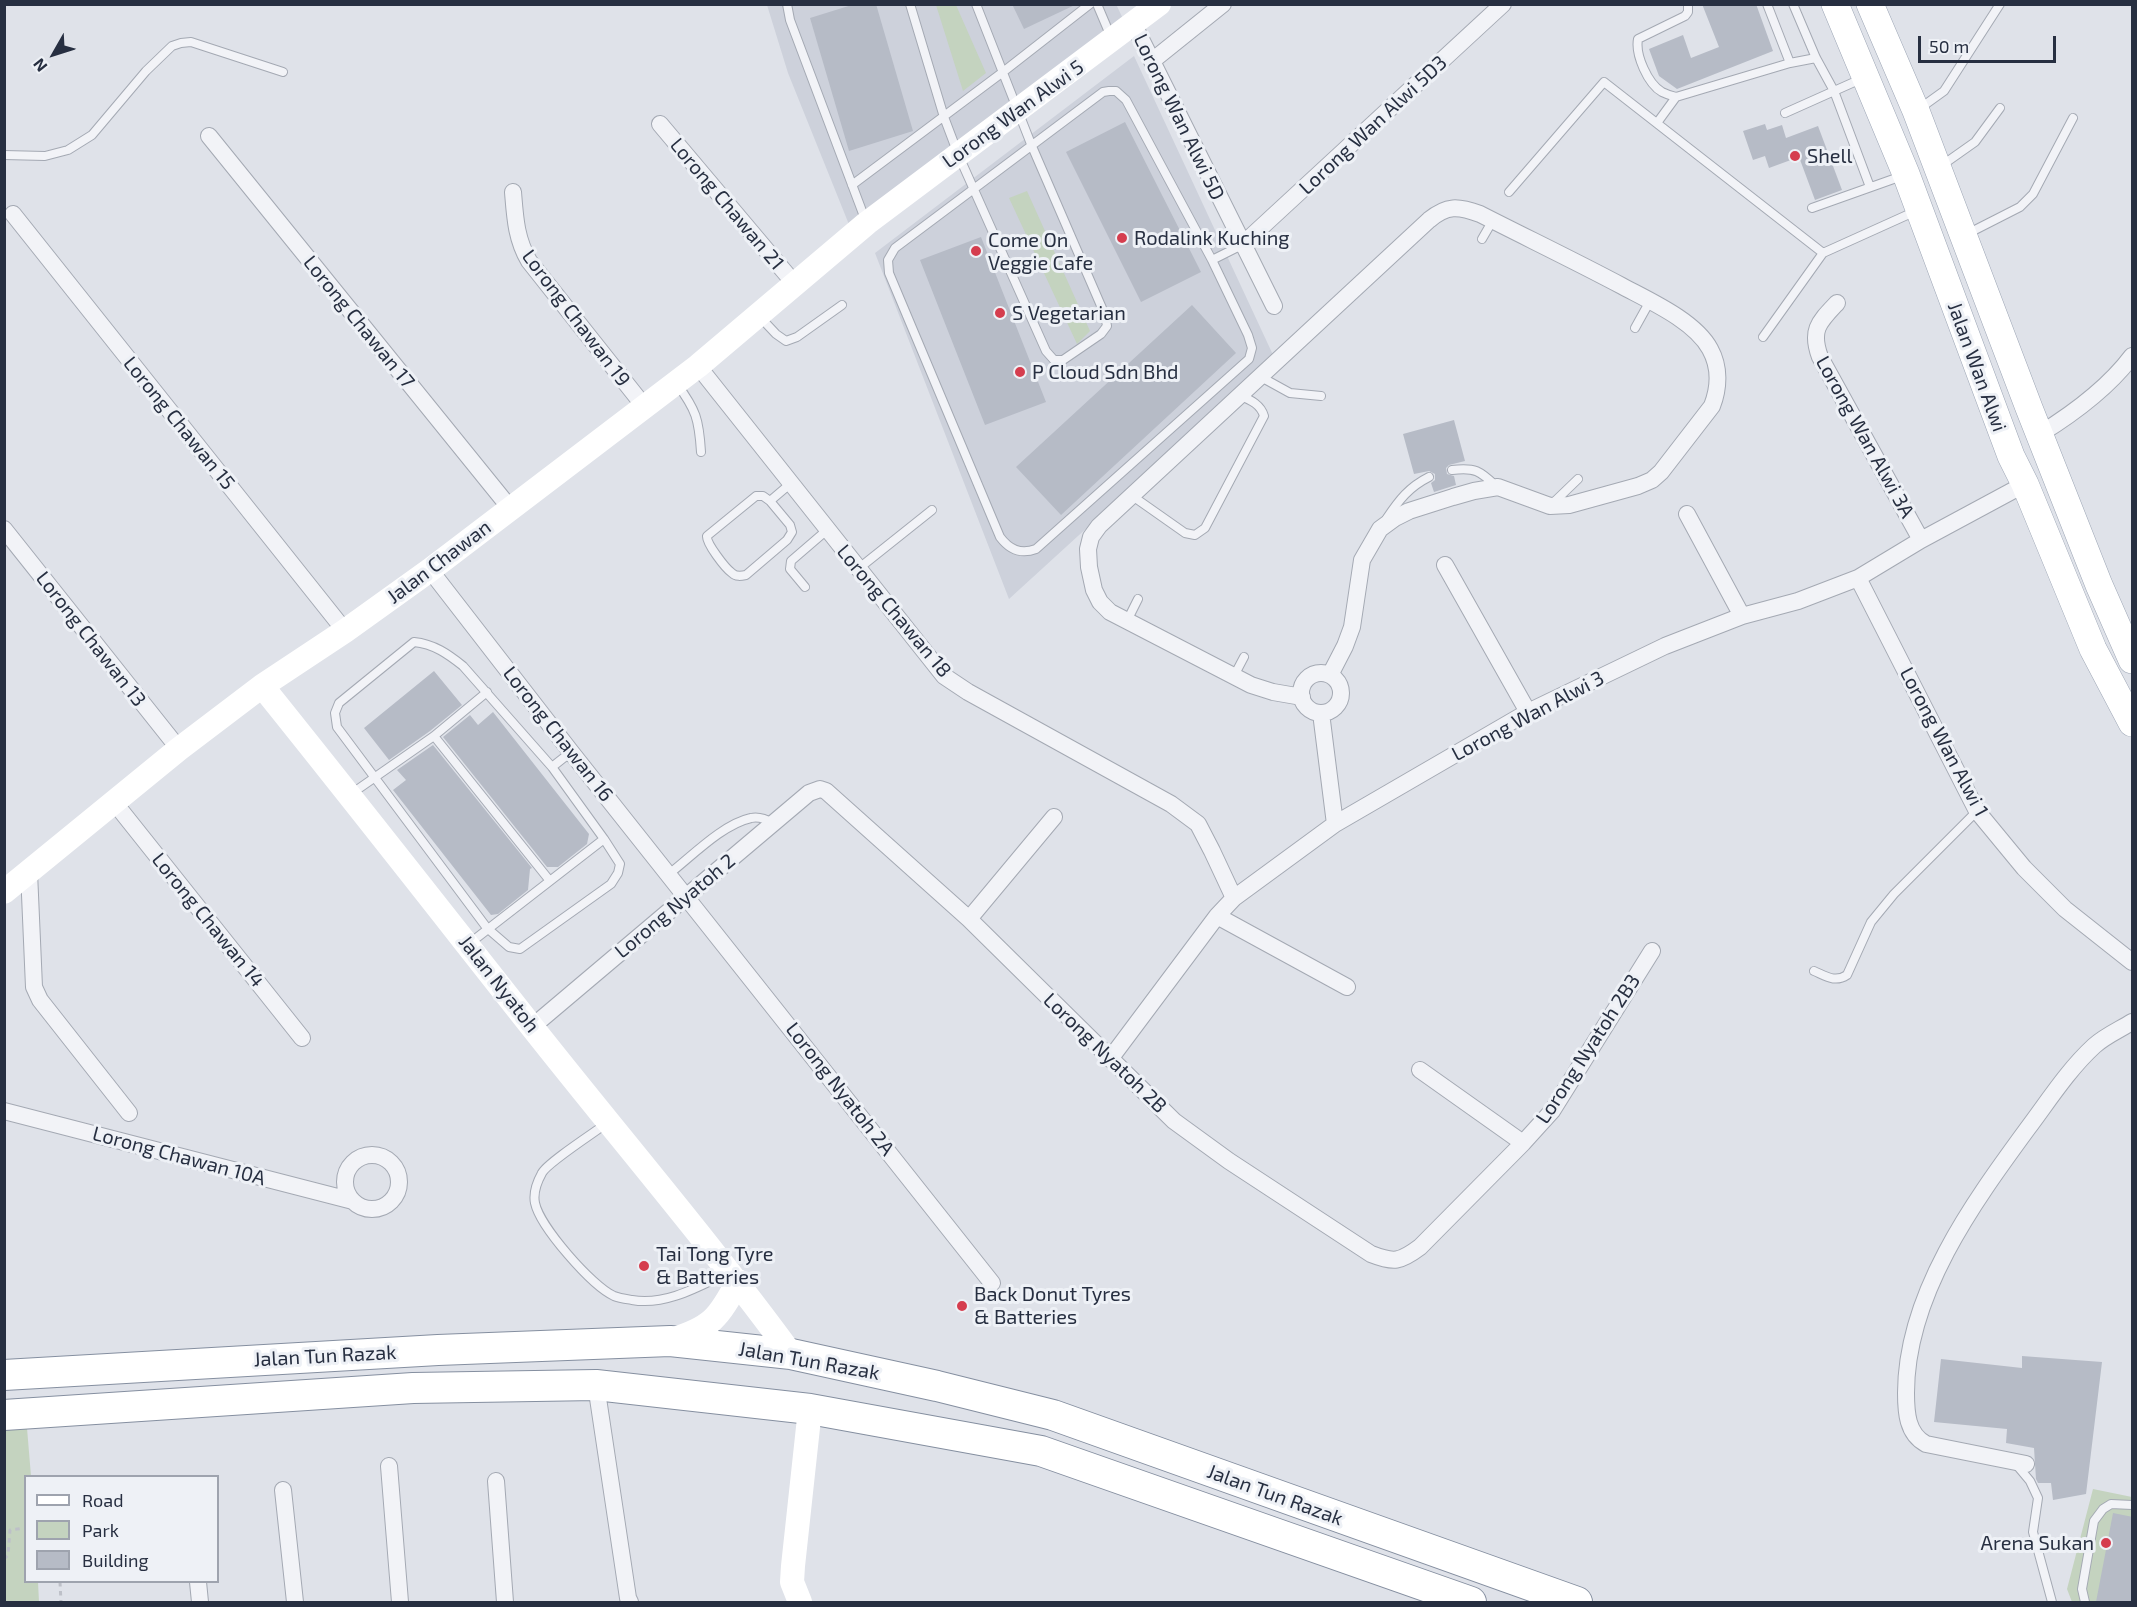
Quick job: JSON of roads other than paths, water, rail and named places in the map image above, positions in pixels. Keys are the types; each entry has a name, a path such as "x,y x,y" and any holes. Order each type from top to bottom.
{"highway":[{"name":"Jalan Tun Razak","path":"4,1374 438,1350 670,1341 791,1354 937,1386 1053,1415 1577,1602"},
{"name":"Jalan Tun Razak","path":"4,1415 413,1388 596,1385 810,1409 1041,1451 1471,1602"}],"main road":[{"name":"Jalan Wan Alwi","path":"1835,4 1906,174 2011,456 2025,484 2093,649 2133,723"},
{"name":"Jalan Wan Alwi","path":"1870,4 1916,111 2099,585 2133,660"}],"street":[{"path":"1152,62 1223,4"},
{"name":"Lorong Wan Alwi 5D3","path":"1242,245 1503,4"},
{"name":"Lorong Wan Alwi 5","path":"867,223 1017,109 1134,25 1156,5"},
{"name":"Lorong Wan Alwi 5D","path":"1134,25 1274,306"},
{"name":"Lorong Chawan 21","path":"660,124 794,284"},
{"name":"Lorong Chawan 17","path":"209,136 510,508"},
{"name":"Lorong Chawan 19","path":"513,192 516,233 529,261 644,406"},
{"path":"1302,697 1261,689 1110,612 1100,602 1094,590 1088,549 1091,537 1131,495 1436,214 1445,209 1460,208 1493,220 1676,315 1704,340 1718,371 1716,395 1712,406 1661,472 1652,480 1622,491 1569,505 1550,506 1498,487 1474,490 1409,511 1380,529 1362,560 1352,627 1330,675"},
{"name":"Lorong Chawan 15","path":"14,214 345,631"},
{"name":"Jalan Chawan","path":"4,892 178,749 262,686 345,631 430,570 698,366 867,223"},
{"name":"Lorong Wan Alwi 3A","path":"1837,303 1823,318 1815,332 1815,343 1820,357 1922,540"},
{"path":"2040,434 2078,409 2115,376 2133,356"},
{"name":"Lorong Chawan 18","path":"698,366 944,676 968,692 1171,804 1198,824 1234,898"},
{"name":"Lorong Wan Alwi 3","path":"1110,1059 1217,916 1234,898 1335,825 1528,712 1665,646 1742,616 1798,601 1858,578 2025,484"},
{"path":"1687,514 1742,616"},
{"name":"Lorong Chawan 13","path":"4,529 178,749"},
{"path":"1445,565 1528,712"},
{"name":"Lorong Chawan 16","path":"430,570 571,752 687,896"},
{"name":"Lorong Wan Alwi 1","path":"1858,578 1977,811 2024,868 2065,909 2133,962"},
{"path":"1321,673 1337,680 1341,688 1341,697 1337,705 1330,711 1322,713 1313,711 1302,697 1302,688 1306,680 1321,673"},
{"name":"Jalan Nyatoh","path":"262,686 469,944 532,1027 734,1276 791,1354"},
{"path":"1322,713 1335,825"},
{"name":"Lorong Nyatoh 2","path":"532,1027 810,793 820,789"},
{"name":"Lorong Nyatoh 2B","path":"820,789 826,791 969,919 1174,1121 1229,1161 1371,1254 1389,1261 1405,1258 1419,1246"},
{"name":"Lorong Chawan 14","path":"114,802 302,1038"},
{"path":"969,919 1054,817"},
{"path":"29,872 34,987 40,1000 129,1113"},
{"name":"Lorong Nyatoh 2A","path":"687,896 992,1283"},
{"path":"1217,916 1347,987"},
{"name":"Lorong Nyatoh 2B3","path":"1419,1246 1552,1111 1652,951"},
{"path":"2020,1463 1926,1444 1917,1440 1908,1419 1906,1404 1912,1339 1933,1278 1981,1193 2063,1081 2094,1046 2133,1022"},
{"path":"1420,1070 1523,1143"},
{"name":"Lorong Chawan 10A","path":"4,1111 353,1201"},
{"path":"670,1341 697,1332 712,1322 729,1298 734,1276"},
{"path":"596,1385 626,1601"},
{"path":"800,1602 792,1582 810,1409"},
{"path":"389,1466 400,1602"},
{"path":"496,1481 506,1602"},
{"path":"283,1490 295,1602"},
{"path":"198,1583 200,1602"}],"lane":[{"path":"787,4 790,20 867,223"},
{"path":"910,4 944,117 973,189 1046,351 1054,360 1063,360 1101,334 1107,326 1105,315 1031,144 976,4"},
{"path":"852,185 1090,4"},
{"path":"1097,4 1112,40"},
{"path":"1688,4 1688,12 1685,16 1641,36 1637,44 1650,80 1661,92 1676,97 1790,63 1816,58"},
{"path":"1767,4 1790,63"},
{"path":"1793,4 1816,58 1834,91 1870,188"},
{"path":"1916,111 1944,91 2000,4"},
{"path":"4,155 45,156 68,150 92,135 146,71 172,46 181,43 191,42 283,72"},
{"path":"1785,113 1864,78"},
{"path":"1509,192 1604,82 1823,253"},
{"path":"1116,91 1126,100 1212,260 1252,348 1249,359 1036,549 1024,552 1008,547 1000,537 888,266 891,253 895,248 973,189 1103,92 1116,91"},
{"path":"1656,123 1676,97"},
{"path":"1938,168 1975,142 2000,108"},
{"path":"1964,236 2020,207 2033,194 2073,118"},
{"path":"1812,208 1906,174"},
{"path":"1763,337 1823,253 1919,210"},
{"path":"1482,239 1493,220"},
{"path":"1212,260 1242,245"},
{"path":"1635,328 1650,301"},
{"path":"758,314 776,334 786,341 797,338 842,305"},
{"path":"1261,377 1290,393 1321,396"},
{"path":"676,383 692,404 700,424 701,452"},
{"path":"1131,495 1185,533 1195,535 1205,528 1264,416 1263,411 1252,401 1241,396"},
{"path":"1452,470 1467,468 1480,471 1498,487"},
{"path":"1380,529 1404,493 1416,483 1429,477"},
{"path":"1550,506 1578,479"},
{"path":"770,501 790,484"},
{"path":"756,496 763,496 770,501 790,525 792,532 787,540 746,575 739,576 731,573 713,550 706,539 707,536 756,496"},
{"path":"858,569 932,510"},
{"path":"805,587 790,570 790,561 827,530"},
{"path":"1127,621 1138,599"},
{"path":"414,642 423,643 447,653 464,666 487,692 552,767 620,864 618,873 611,884 520,949 509,947 487,928 337,727 335,713 339,703 414,642"},
{"path":"1234,676 1244,657"},
{"path":"350,795 434,736 487,692"},
{"path":"434,736 550,881"},
{"path":"552,767 571,752"},
{"path":"1814,971 1833,980 1841,980 1847,975 1871,922 1894,894 1977,811"},
{"path":"669,874 732,825 752,817 763,818 774,823"},
{"path":"469,944 604,839"},
{"path":"609,1122 543,1170 536,1186 536,1204 551,1233 589,1278 614,1296 634,1301 660,1300 734,1276"},
{"path":"2020,1463 2038,1498 2033,1532 2052,1602"},
{"path":"2085,1602 2082,1589 2094,1521 2103,1509 2111,1504 2133,1505"}],"place":[{"name":"Shell","path":"1795,156"},
{"name":"Rodalink Kuching","path":"1122,238"},
{"name":"Come On Veggie Cafe","path":"976,251"},
{"name":"S Vegetarian","path":"1000,313"},
{"name":"P Cloud Sdn Bhd","path":"1020,372"},
{"name":"Tai Tong Tyre & Batteries","path":"644,1266"},
{"name":"Back Donut Tyres & Batteries","path":"962,1306"},
{"name":"Arena Sukan","path":"2106,1543"}]}
